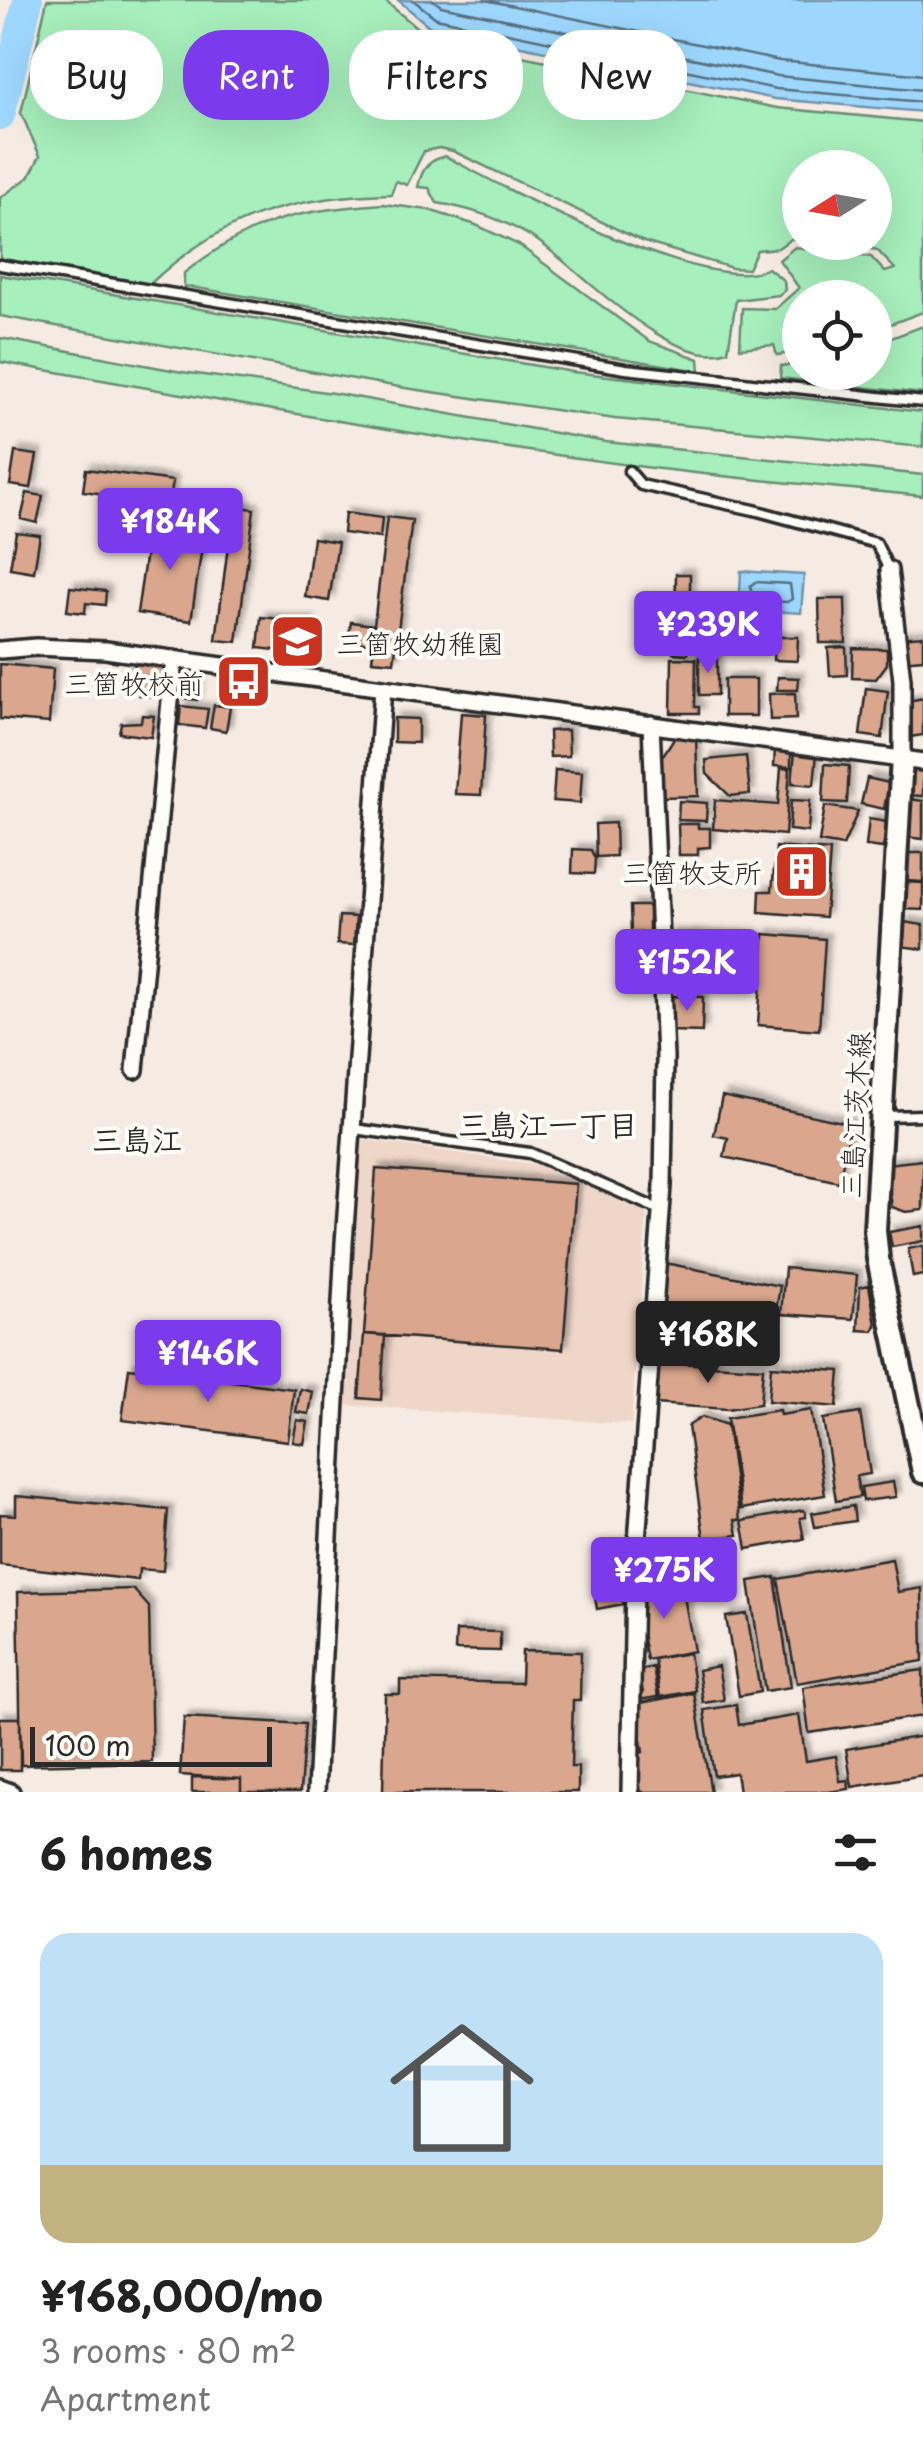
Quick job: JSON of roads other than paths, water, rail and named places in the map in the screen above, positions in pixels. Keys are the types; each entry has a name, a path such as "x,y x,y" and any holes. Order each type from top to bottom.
{"main road":[{"name":"三島江茨木線","path":"902,757 875,1230 923,1472"}],"street":[{"path":"890,570 902,680 902,757"},
{"path":"0,650 106,650 923,762"},
{"path":"135,1070 174,660"},
{"path":"316,1792 343,1263 383,688"},
{"path":"630,1792 634,1583 662,1211 664,1057 651,724"},
{"path":"0,1788 10,1792"}],"lane":[{"path":"0,266 626,369 923,402"},
{"path":"629,471 641,485 876,543 890,570"},
{"path":"881,1116 923,1115"},
{"path":"354,1129 530,1153 662,1211"}],"water":[{"path":"398,0 923,0 923,112 775,99 687,81 687,30 543,30 543,51 523,46 523,30 430,27"},
{"path":"741,571 804,575 801,613 739,609"}],"waterway":[{"path":"0,115 28,0"}],"place":[{"name":"三箇牧幼稚園","path":"297,642"},
{"name":"三箇牧校前","path":"243,682"},
{"name":"三箇牧支所","path":"801,871"}],"district":[{"name":"三島江一丁目","path":"548,1123"},
{"name":"三島江","path":"137,1138"}]}
